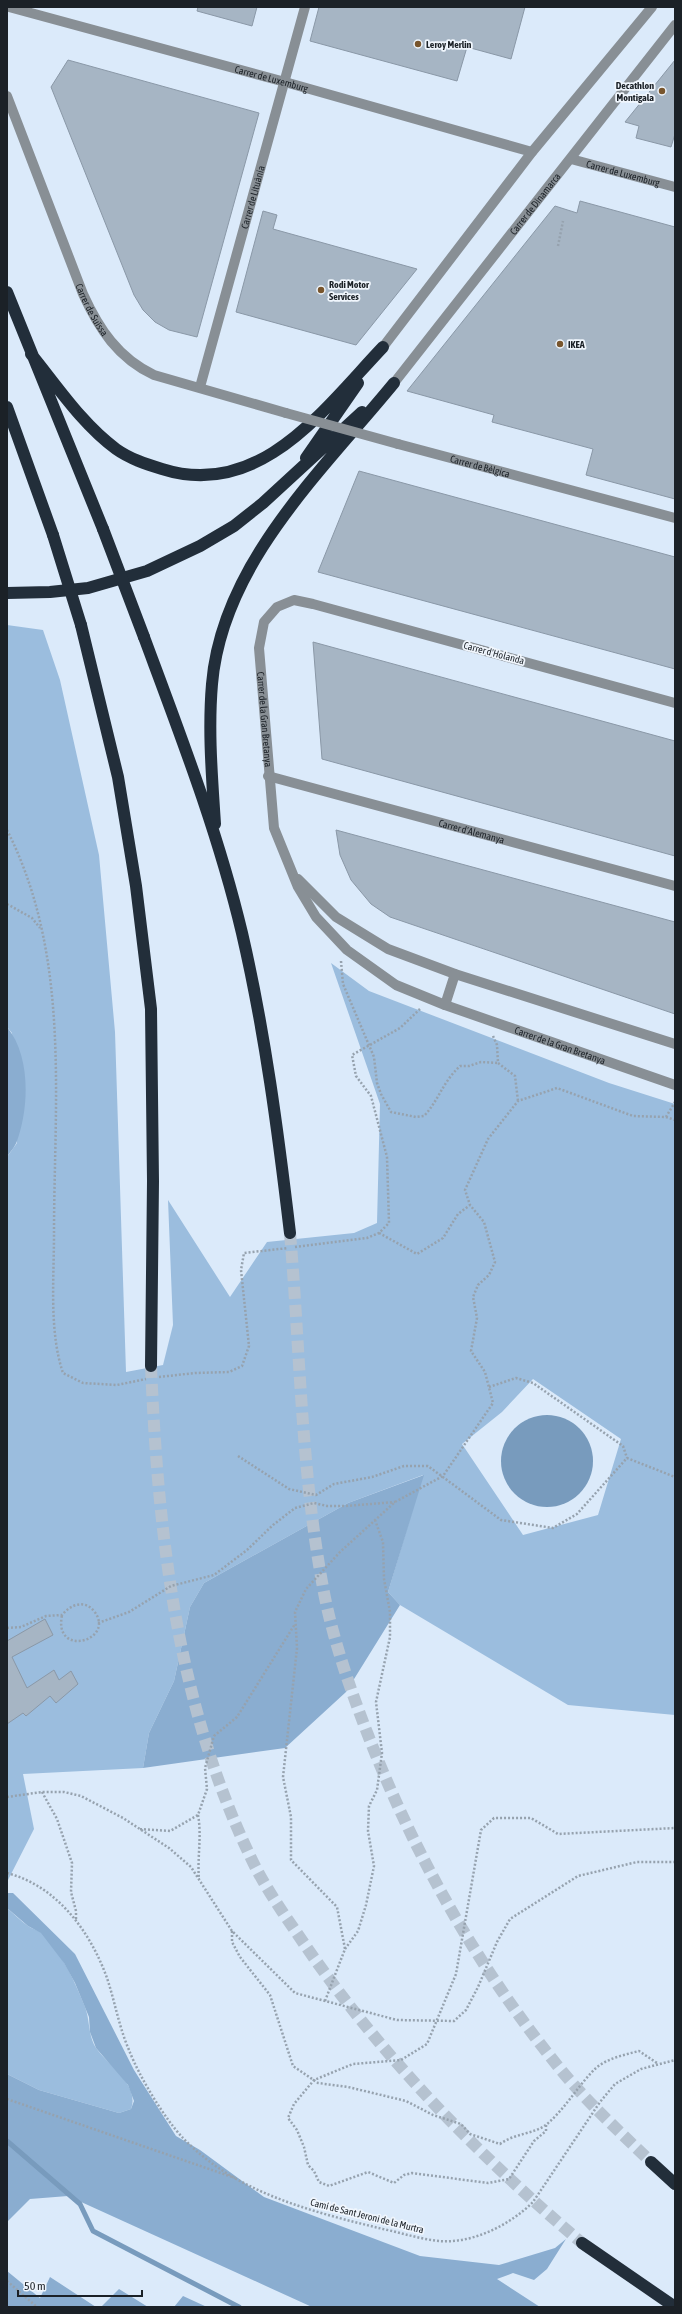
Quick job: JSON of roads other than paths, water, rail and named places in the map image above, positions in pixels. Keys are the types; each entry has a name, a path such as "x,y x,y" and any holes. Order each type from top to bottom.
{"highway":[{"path":"7,292 103,529 200,789 217,843 242,932 262,1024 278,1131 290,1233"},
{"path":"31,354 87,422 116,449 134,460 192,476 214,475 239,470 264,459 297,437 383,348"},
{"path":"301,466 315,443 383,348"},
{"path":"7,593 50,592 88,588 147,571 200,546 234,526 263,503 301,466 394,383"},
{"path":"217,843 210,754 212,683 221,635 237,593 273,532 319,471 394,383"},
{"path":"7,407 53,535 81,625 118,777 136,886 151,1009 153,1181 151,1366"},
{"path":"651,2162 675,2184"},
{"path":"582,2243 675,2307"}],"street":[{"name":"Carrer de Luxemburg","path":"10,7 285,82 532,152"},
{"name":"Carrer de Lituània","path":"200,387 305,7"},
{"path":"383,348 532,152 652,7"},
{"name":"Carrer de Dinamarca","path":"394,383 675,25"},
{"name":"Carrer de Suïssa","path":"7,96 83,294 104,333 126,358 138,368 154,375 286,413"},
{"name":"Carrer de Luxemburg","path":"571,159 675,186"},
{"name":"Carrer de Bèlgica","path":"286,413 675,518"},
{"name":"Carrer de la Gran Bretanya","path":"313,604 294,600 277,607 264,622 259,648 268,776 274,828 290,872 316,918 347,950 396,985 445,1005 675,1085"},
{"name":"Carrer d'Holanda","path":"313,604 675,703"},
{"name":"Carrer d'Alemanya","path":"268,776 675,886"},
{"name":"Carrer de la Gran Bretanya","path":"290,872 336,917 388,950 455,974 675,1044"},
{"path":"445,1005 455,974"}],"waterway":[{"path":"7,2141 80,2204 93,2231 239,2307"}],"tunnel":[{"path":"290,1233 305,1452 315,1539 330,1621 347,1679 368,1735 406,1824 428,1868 476,1952 531,2032 561,2070 604,2117 651,2162"},
{"path":"151,1366 159,1492 166,1555 176,1618 189,1679 205,1740 226,1800 251,1858 283,1913 334,1986 399,2065 469,2140 544,2210 582,2243"}],"place":[{"name":"Leroy Merlin","path":"418,44"},
{"name":"Decathlon Montigala","path":"662,91"},
{"name":"Rodi Motor Services","path":"321,290"},
{"name":"IKEA","path":"560,344"}]}
